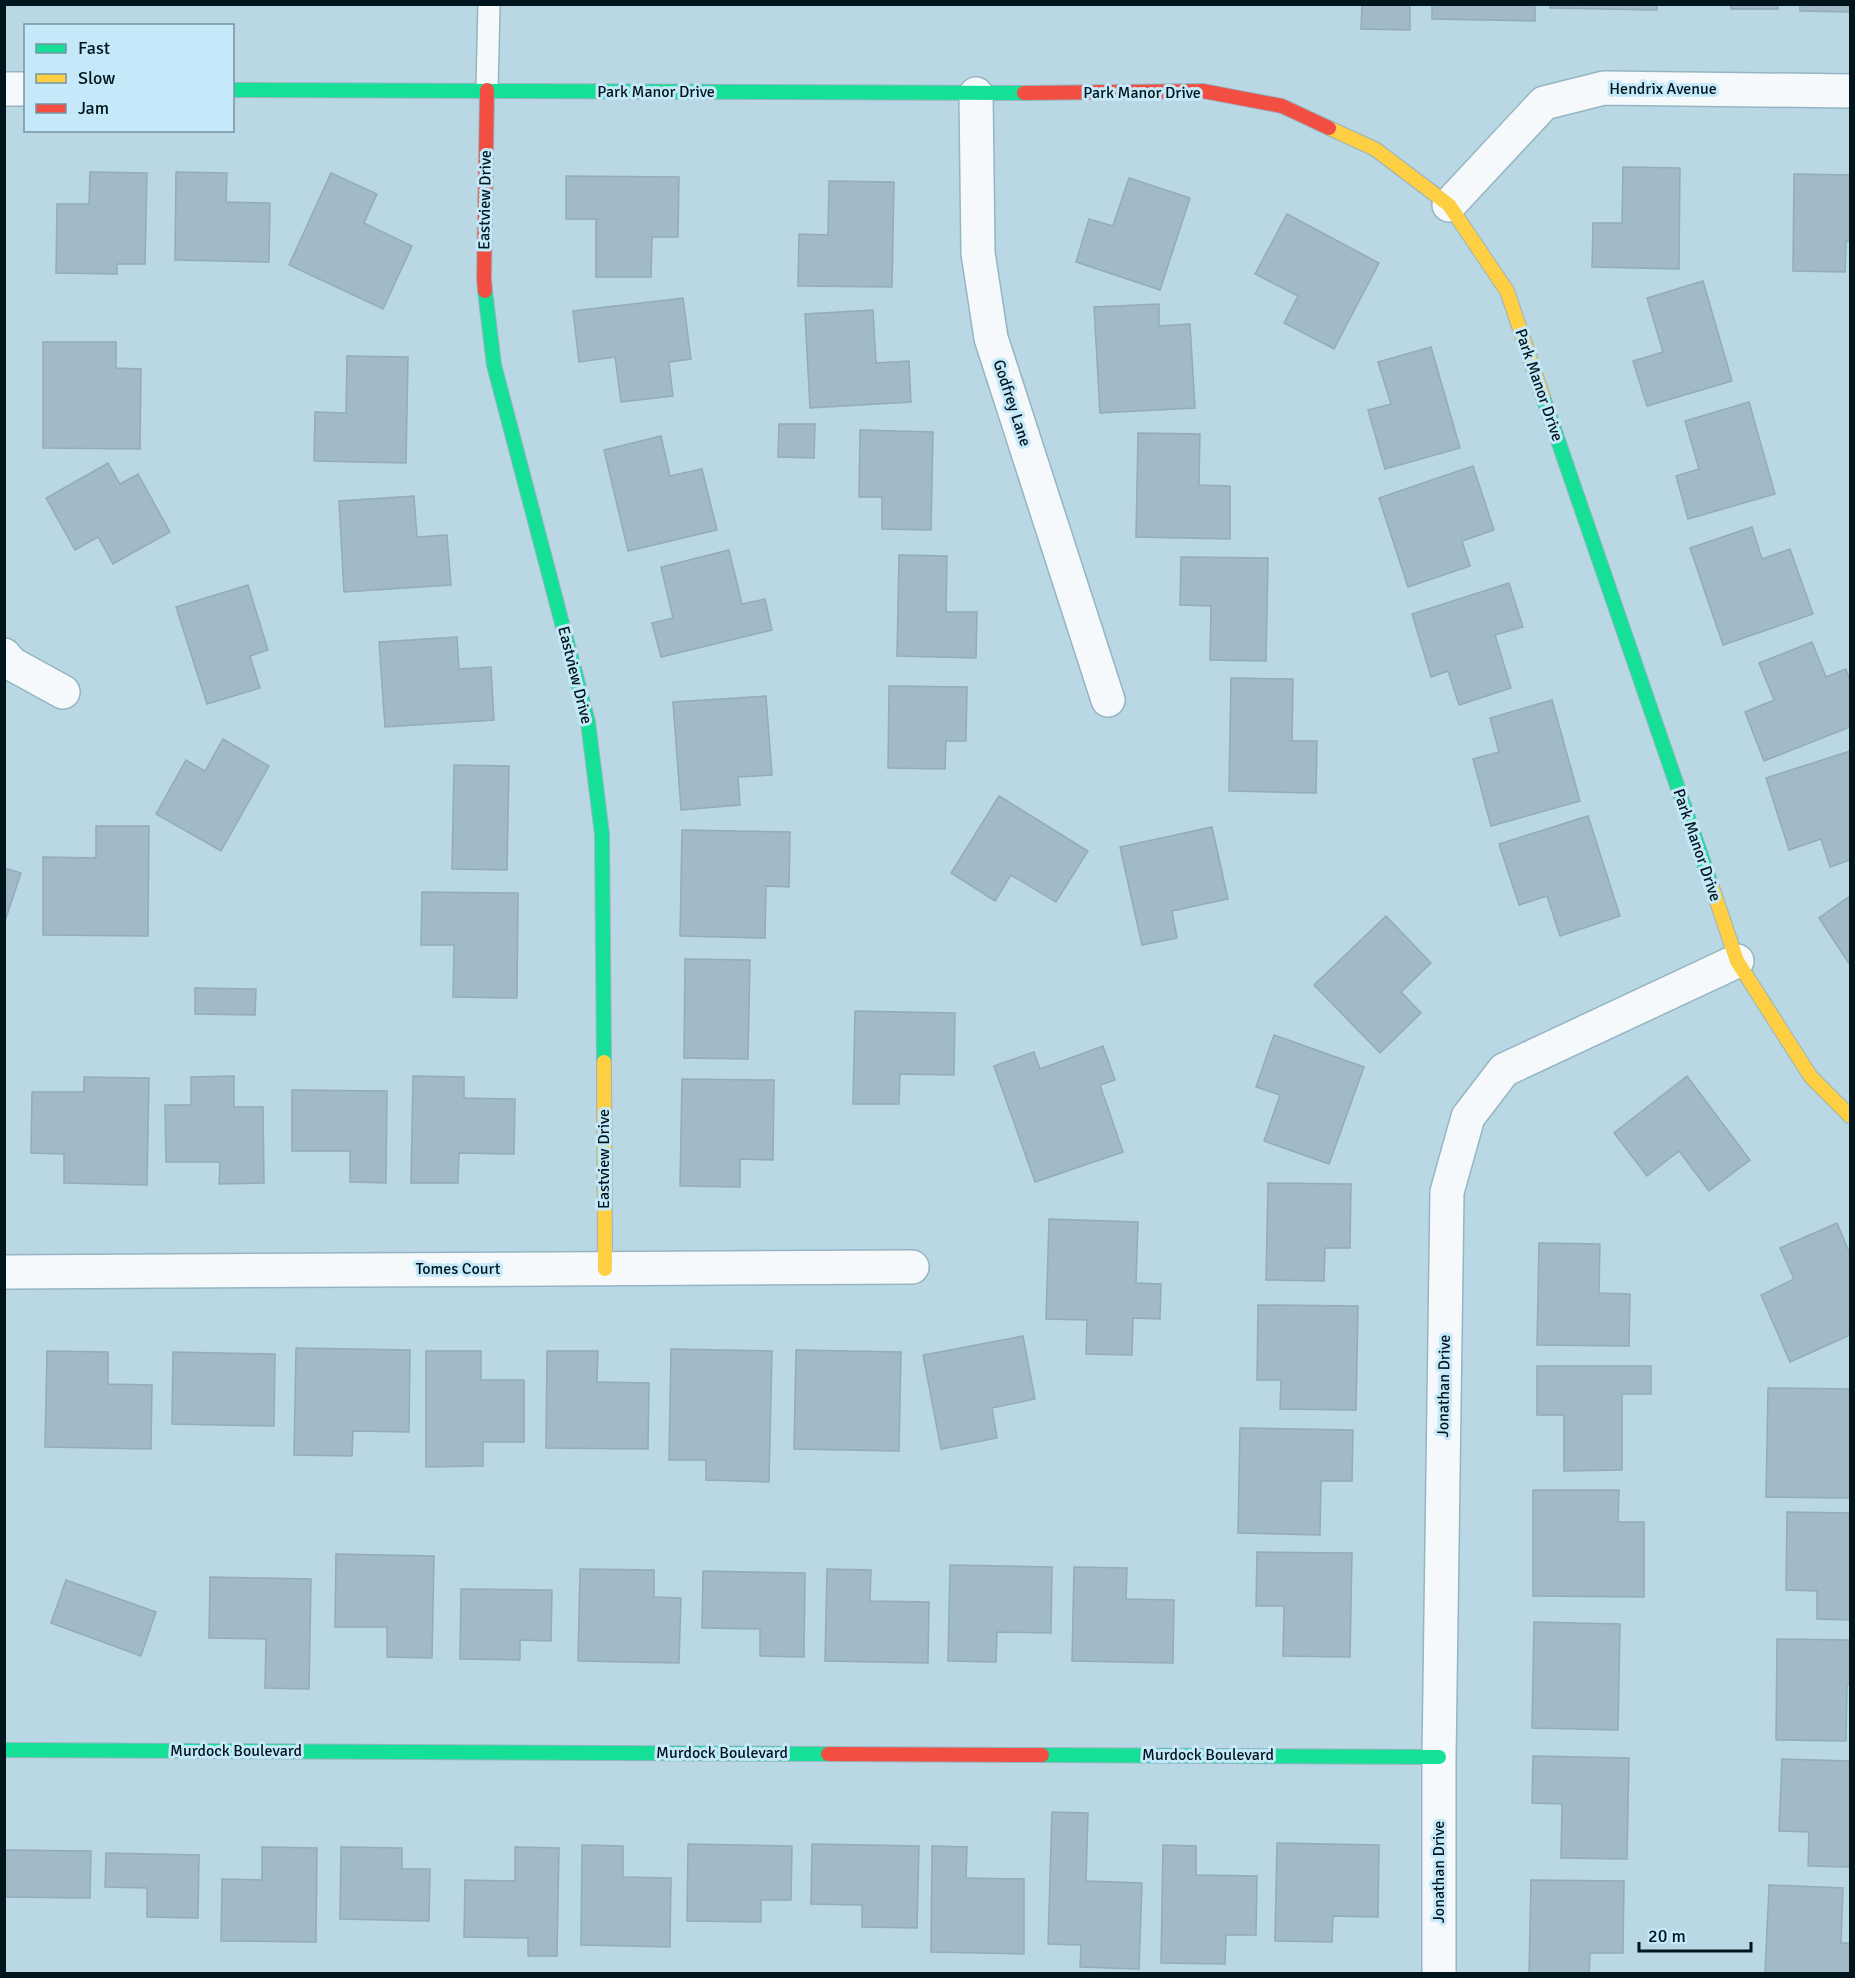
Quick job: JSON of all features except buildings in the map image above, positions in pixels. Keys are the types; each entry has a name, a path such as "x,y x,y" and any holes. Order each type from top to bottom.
{"street":[{"name":"Hendrix Avenue","path":"1449,205 1544,103 1604,88 1851,91"},
{"path":"4,89 24,90"},
{"name":"Park Manor Drive","path":"234,90 976,94 1203,91 1282,106 1375,149 1449,205 1507,291 1737,961 1812,1077 1851,1116"},
{"name":"Eastview Drive","path":"487,90 484,279 494,365 588,722 602,834 605,1269"},
{"name":"Godfrey Lane","path":"976,94 978,253 991,339 1108,700"},
{"path":"4,655 12,664 63,692"},
{"name":"Jonathan Drive","path":"1440,1974 1439,1756 1447,1192 1468,1117 1504,1070 1737,961"},
{"name":"Tomes Court","path":"4,1272 912,1267"},
{"name":"Murdock Boulevard","path":"4,1750 1439,1756"}],"lane":[{"path":"487,90 489,4"}],"traffic: fast":[{"path":"234,90 1024,93"},
{"path":"485,291 494,365 588,722 602,834 604,1062"},
{"path":"1543,397 1712,887"},
{"path":"4,1750 828,1754"},
{"path":"1042,1755 1439,1757"}],"traffic: slow":[{"path":"1329,128 1375,149 1449,205 1507,291 1543,397"},
{"path":"1712,887 1737,961 1811,1077 1850,1116"},
{"path":"604,1062 605,1269"}],"traffic: jam":[{"path":"485,291 487,90"},
{"path":"1024,93 1203,91 1282,106 1329,128"},
{"path":"828,1754 1042,1755"}]}
